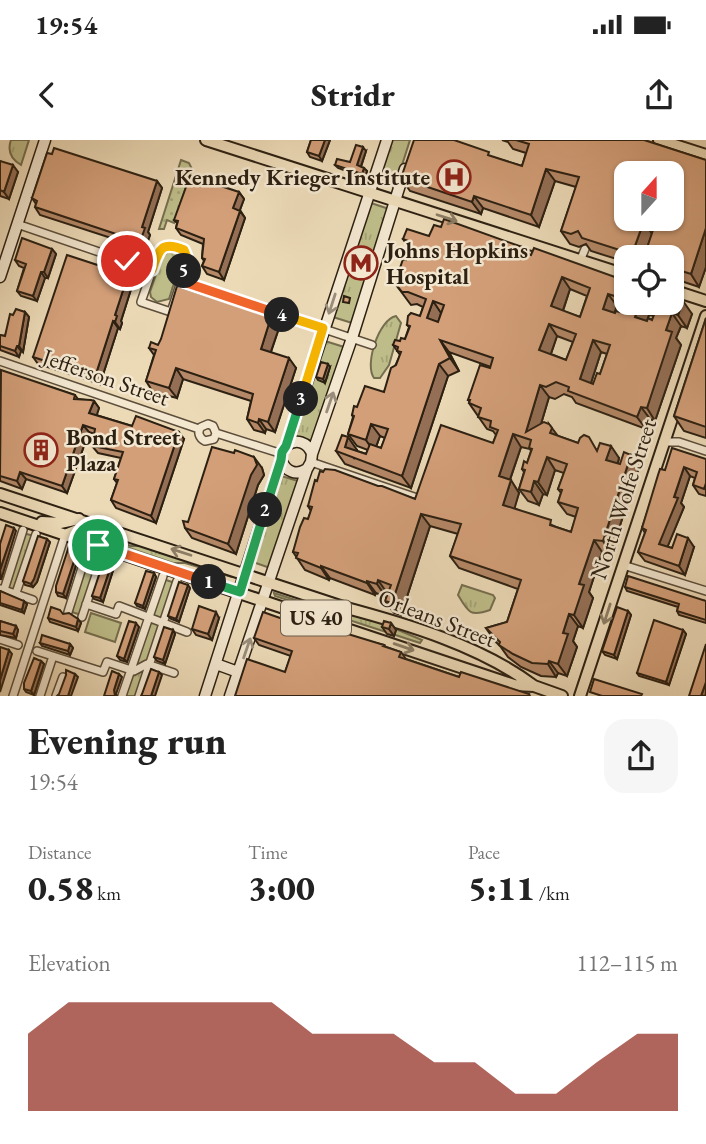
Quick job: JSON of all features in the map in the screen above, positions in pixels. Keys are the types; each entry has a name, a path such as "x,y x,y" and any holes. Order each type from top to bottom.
{"main road":[{"path":"0,277 45,140"},
{"path":"206,140 614,271"},
{"path":"205,696 323,328 387,140"},
{"path":"659,140 706,155"},
{"path":"230,696 352,338 411,153"},
{"path":"684,294 706,301"},
{"name":"North Wolfe Street","path":"580,696 706,316"},
{"path":"292,442 302,442 307,445 310,462 297,473 292,472 284,466 283,453 292,442"},
{"name":"Orleans Street","path":"0,494 445,639 517,674 534,687"},
{"path":"4,515 48,524 79,519"},
{"name":"Orleans Street","path":"4,515 514,685 534,687 562,696"},
{"path":"65,535 80,529 97,530 142,540"},
{"path":"216,664 238,672"}],"street":[{"path":"17,224 152,270"},
{"path":"164,247 184,250 188,260 171,312 141,302 152,270 159,250 164,247"},
{"path":"580,261 585,248"},
{"path":"181,281 372,345"},
{"name":"Jefferson Street","path":"0,361 199,429"},
{"path":"216,433 214,439 205,441 199,435 199,429 205,424 211,424 216,433 283,453"},
{"path":"663,442 679,442 706,451"},
{"path":"310,462 421,499"},
{"path":"23,530 2,589 33,600"},
{"path":"16,593 36,534"},
{"path":"13,696 65,535"},
{"path":"68,612 87,552"},
{"path":"82,617 102,556"},
{"path":"623,565 706,591"},
{"path":"122,696 163,576"},
{"path":"139,696 177,581"},
{"path":"86,604 116,614 119,606 187,632"},
{"path":"0,639 18,645"},
{"path":"37,651 103,672 107,662 131,670 149,665 174,673"},
{"path":"40,696 54,656"},
{"path":"56,696 63,677"}],"green space":[{"path":"11,140 29,140 21,165 11,154"},
{"path":"392,140 410,140 395,187 378,182"},
{"path":"181,160 189,163 192,169 174,223 167,220 164,229 159,229"},
{"path":"371,203 389,209 352,323 333,317"},
{"path":"169,251 175,251 181,261 169,299 157,302 150,292 162,257"},
{"path":"396,316 401,323 389,365 380,378 374,378 371,363 375,343 384,325"},
{"path":"325,341 344,347 311,444 294,438"},
{"path":"278,475 298,481 270,568 253,562"},
{"path":"82,532 131,546 147,546 232,577 185,563 173,563"},
{"path":"23,533 34,536 15,593 4,589"},
{"path":"87,554 100,559 81,615 69,611"},
{"path":"163,579 175,583 138,696 123,696"},
{"path":"462,585 493,595 495,598 490,610 470,612 458,595"},
{"path":"274,593 335,613 350,613 422,640 420,643 275,596"},
{"path":"91,613 121,623 115,642 85,632"}],"building":[{"path":"311,140 325,140 319,156 307,152"},
{"path":"414,140 454,140 522,166 529,144 516,140 644,140 706,160 706,228 691,274 684,272 684,245 648,245 653,231 684,231 684,161 614,161 614,231 640,231 635,245 614,245 614,248 582,238 578,231 571,234 561,231 579,177 546,169 531,215 474,196 472,202 401,178"},
{"path":"356,145 363,147 357,165 364,168 362,174 335,165 337,159 350,162"},
{"path":"54,148 157,181 142,227 145,228 140,242 35,207 37,201 32,198 47,153 52,154"},
{"path":"0,161 13,165 4,192 0,190"},
{"path":"190,176 239,192 233,208 240,211 219,272 202,266 205,259 202,258 204,239 176,228 178,221 174,220"},
{"path":"444,219 522,247 521,252 531,255 534,248 614,277 614,296 608,294 603,309 614,315 636,315 635,317 647,321 648,318 652,320 654,315 671,315 666,330 672,332 647,408 641,407 637,417 568,391 569,387 556,382 546,387 540,385 526,432 544,422 552,428 550,433 578,443 584,435 589,437 597,451 600,443 611,446 606,460 620,464 624,452 631,455 603,541 594,540 579,584 584,585 574,615 569,614 563,633 568,634 558,664 549,661 548,664 532,663 513,654 499,645 500,642 486,628 507,622 521,580 450,556 461,524 421,514 392,603 385,601 391,585 378,580 377,584 367,583 321,568 296,558 298,553 293,552 300,527 304,518 308,519 312,507 308,506 320,471 335,470 415,499 441,425 493,443 498,430 490,427 491,421 478,417 481,408 468,400 480,365 490,368 493,358 440,340 450,358 439,364 402,476 336,451 342,435 348,437 345,447 366,454 370,444 381,448 388,429 371,424 366,440 348,434 354,406 357,407 365,386 384,392 391,368 396,365 401,352 393,345 395,340 405,339 410,326 407,325 408,316 411,313 420,316 426,299 402,292 397,286 403,268 400,268 403,259 406,260 411,242 403,239 407,229 429,236 434,225 441,227","holes":["562,277 590,288 580,317 551,306","433,301 444,305 438,322 427,318","549,324 576,334 566,360 539,350","593,340 610,345 600,374 597,373 593,384 580,379","513,434 531,440 529,448 532,449 527,463 524,461 522,469 525,470 519,489 531,492 534,481 538,482 547,457 567,464 558,489 562,490 558,502 578,508 571,532 550,525 551,520 503,505 511,480 499,476"]},
{"path":"22,238 52,249 33,296 17,291 26,264 15,260"},
{"path":"67,255 128,275 115,315 117,316 95,377 33,357"},
{"path":"177,286 271,317 261,349 289,358 268,422 259,419 258,423 247,419 253,394 176,368 169,388 146,381 156,350 149,348 151,342 158,345 161,339"},
{"path":"344,296 350,298 349,303 343,302"},
{"path":"16,309 25,312 19,346 15,351 0,346 0,335 5,336 10,314 13,315"},
{"path":"706,318 706,427 674,416"},
{"path":"321,362 328,364 323,379 316,377"},
{"name":"Bond Street Plaza","path":"1,370 75,395 74,399 94,401 89,413 132,426 136,416 179,432 151,516 111,500 118,480 114,479 123,452 92,446 95,429 83,425 62,486 20,472 17,481 0,476"},
{"path":"212,447 234,453 235,450 254,457 257,465 251,475 228,544 185,528 183,521 188,522"},
{"path":"672,448 706,459 704,489 693,485 697,472 684,467 674,497 678,498 659,544 672,548 677,534 688,538 679,566 638,552 646,530 642,528 658,475 660,469 665,470"},
{"path":"6,525 14,528 0,570 0,544"},
{"path":"38,536 47,539 31,584 23,581"},
{"path":"69,546 78,549 63,594 56,592 56,586"},
{"path":"105,557 113,560 100,598 92,596"},
{"path":"146,571 154,573 143,606 135,603"},
{"path":"628,576 706,601 706,620 677,611 679,604 625,587"},
{"path":"179,582 188,585 176,619 168,616"},
{"path":"0,591 24,601 22,610 0,603"},
{"path":"199,606 216,612 208,634 192,629"},
{"path":"51,607 78,619 76,627 48,618"},
{"path":"617,607 628,611 614,655 602,651"},
{"path":"263,612 300,625 302,620 384,645 401,652 399,657 459,677 461,672 529,694 235,696 247,659 285,672 292,651 254,638"},
{"path":"654,620 683,630 666,682 637,673"},
{"path":"0,621 16,626 13,634 0,631"},
{"path":"129,621 136,623 124,659 117,656"},
{"path":"384,621 391,623 389,629 382,627"},
{"path":"164,627 173,630 163,660 154,657"},
{"path":"42,635 70,644 68,651 40,643"},
{"path":"706,644 706,682 701,696 689,696"},
{"path":"0,647 9,650 0,680"},
{"path":"34,658 41,661 31,691 24,689 24,683"},
{"path":"151,669 159,672 151,696 141,696 142,694"},
{"path":"66,670 75,674 68,696 57,696 66,675"},
{"path":"112,671 119,674 115,696 104,696"},
{"path":"594,679 642,694 602,696 590,692"}],"place":[{"name":"Kennedy Krieger Institute","path":"454,177"},
{"name":"Johns Hopkins Hospital","path":"361,263"},
{"name":"Bond Street Plaza","path":"41,450"}],"route":[{"path":"98,545 240,592 323,328 181,281 188,260 184,250 171,246 159,250 152,270 127,261"}]}
